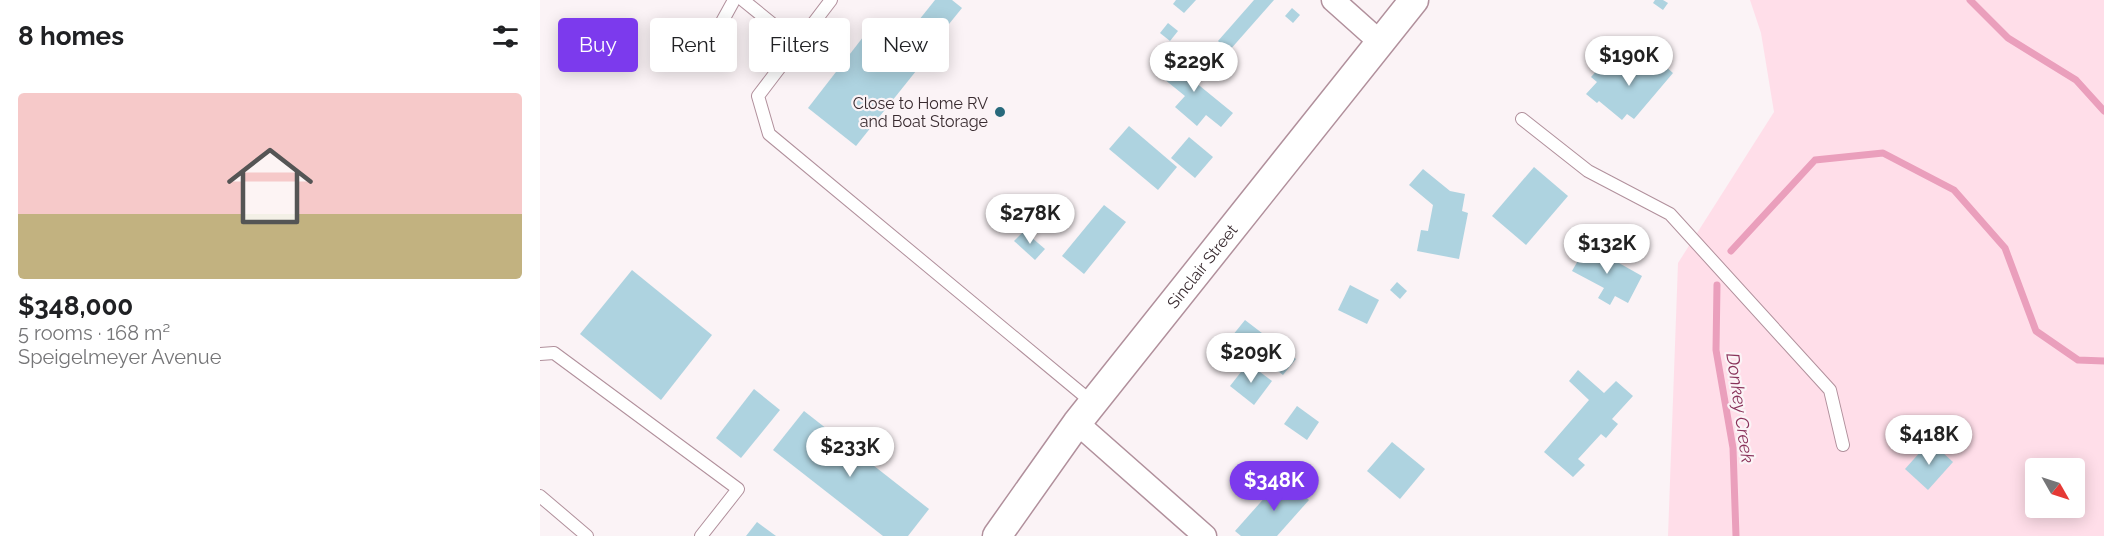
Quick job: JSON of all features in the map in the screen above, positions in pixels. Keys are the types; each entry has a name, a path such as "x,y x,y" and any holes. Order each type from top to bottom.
{"street":[{"path":"1333,0 1380,42"},
{"name":"Sinclair Street","path":"997,536 1085,413 1414,0"},
{"path":"1085,413 1205,536"}],"lane":[{"path":"724,18 734,0"},
{"path":"743,0 765,18"},
{"path":"817,18 831,0"},
{"path":"776,72 758,96 769,134 1085,413"},
{"path":"1522,119 1588,171 1670,214 1830,390 1843,445"},
{"path":"540,354 554,353 738,489 701,536"},
{"path":"540,496 588,536"}],"shaded area":[{"path":"1750,0 2104,0 2104,536 1668,536 1678,263 1774,112 1761,33"}],"building":[{"path":"935,0 952,0 962,8 949,24 949,18 921,18"},
{"path":"1176,0 1196,0 1184,13 1173,4"},
{"path":"1254,0 1274,0 1229,51 1218,41"},
{"path":"1655,0 1668,3 1663,10 1653,3"},
{"path":"1292,8 1300,15 1293,23 1285,16"},
{"path":"1168,23 1178,31 1170,41 1160,33"},
{"path":"862,38 862,72 915,72 856,146 808,108 836,72 850,72 850,54"},
{"path":"1196,45 1214,60 1206,70 1188,56"},
{"path":"1177,53 1202,73 1195,82 1233,113 1221,127 1206,115 1197,126 1175,107 1185,96 1159,75"},
{"path":"1650,53 1673,73 1634,119 1627,114 1622,120 1599,101 1597,103 1586,94 1597,82 1591,77 1607,59 1629,78"},
{"path":"1129,126 1177,167 1158,190 1109,149"},
{"path":"1189,137 1213,157 1195,178 1171,158"},
{"path":"1534,167 1568,196 1526,245 1492,216"},
{"path":"1423,169 1450,191 1465,194 1462,211 1468,213 1459,259 1417,251 1421,230 1428,231 1433,205 1409,185"},
{"path":"1104,205 1126,222 1084,274 1062,256"},
{"path":"1024,231 1045,249 1035,260 1014,241"},
{"path":"1587,245 1642,276 1628,303 1615,296 1610,305 1598,298 1604,288 1572,271"},
{"path":"632,270 712,335 661,400 580,334"},
{"path":"1397,282 1407,291 1400,299 1390,290"},
{"path":"1350,285 1379,300 1367,324 1338,310"},
{"path":"1245,320 1296,359 1283,375 1247,347 1238,357 1224,346"},
{"path":"1248,363 1272,381 1254,405 1230,386"},
{"path":"1578,370 1604,393 1616,381 1633,396 1612,419 1618,424 1606,438 1601,434 1578,459 1585,465 1573,477 1544,452 1589,400 1569,381"},
{"path":"754,389 780,410 741,458 716,438"},
{"path":"1297,406 1319,422 1307,440 1284,424"},
{"path":"804,411 929,509 908,536 883,536 773,450"},
{"path":"1930,441 1953,462 1928,490 1905,469"},
{"path":"1392,442 1425,469 1400,499 1367,471"},
{"path":"1283,477 1309,500 1277,536 1241,536 1235,531"},
{"path":"757,522 776,536 746,536"}],"waterway":[{"path":"1970,0 2008,38 2076,80 2104,111"},
{"name":"Donkey Creek","path":"1731,251 1815,160 1883,153 1954,190 2005,248 2036,331 2078,360 2104,361"},
{"name":"Donkey Creek","path":"1717,285 1716,350 1733,448 1736,536"}],"place":[{"name":"Close to Home RV and Boat Storage","path":"1000,112"}]}
